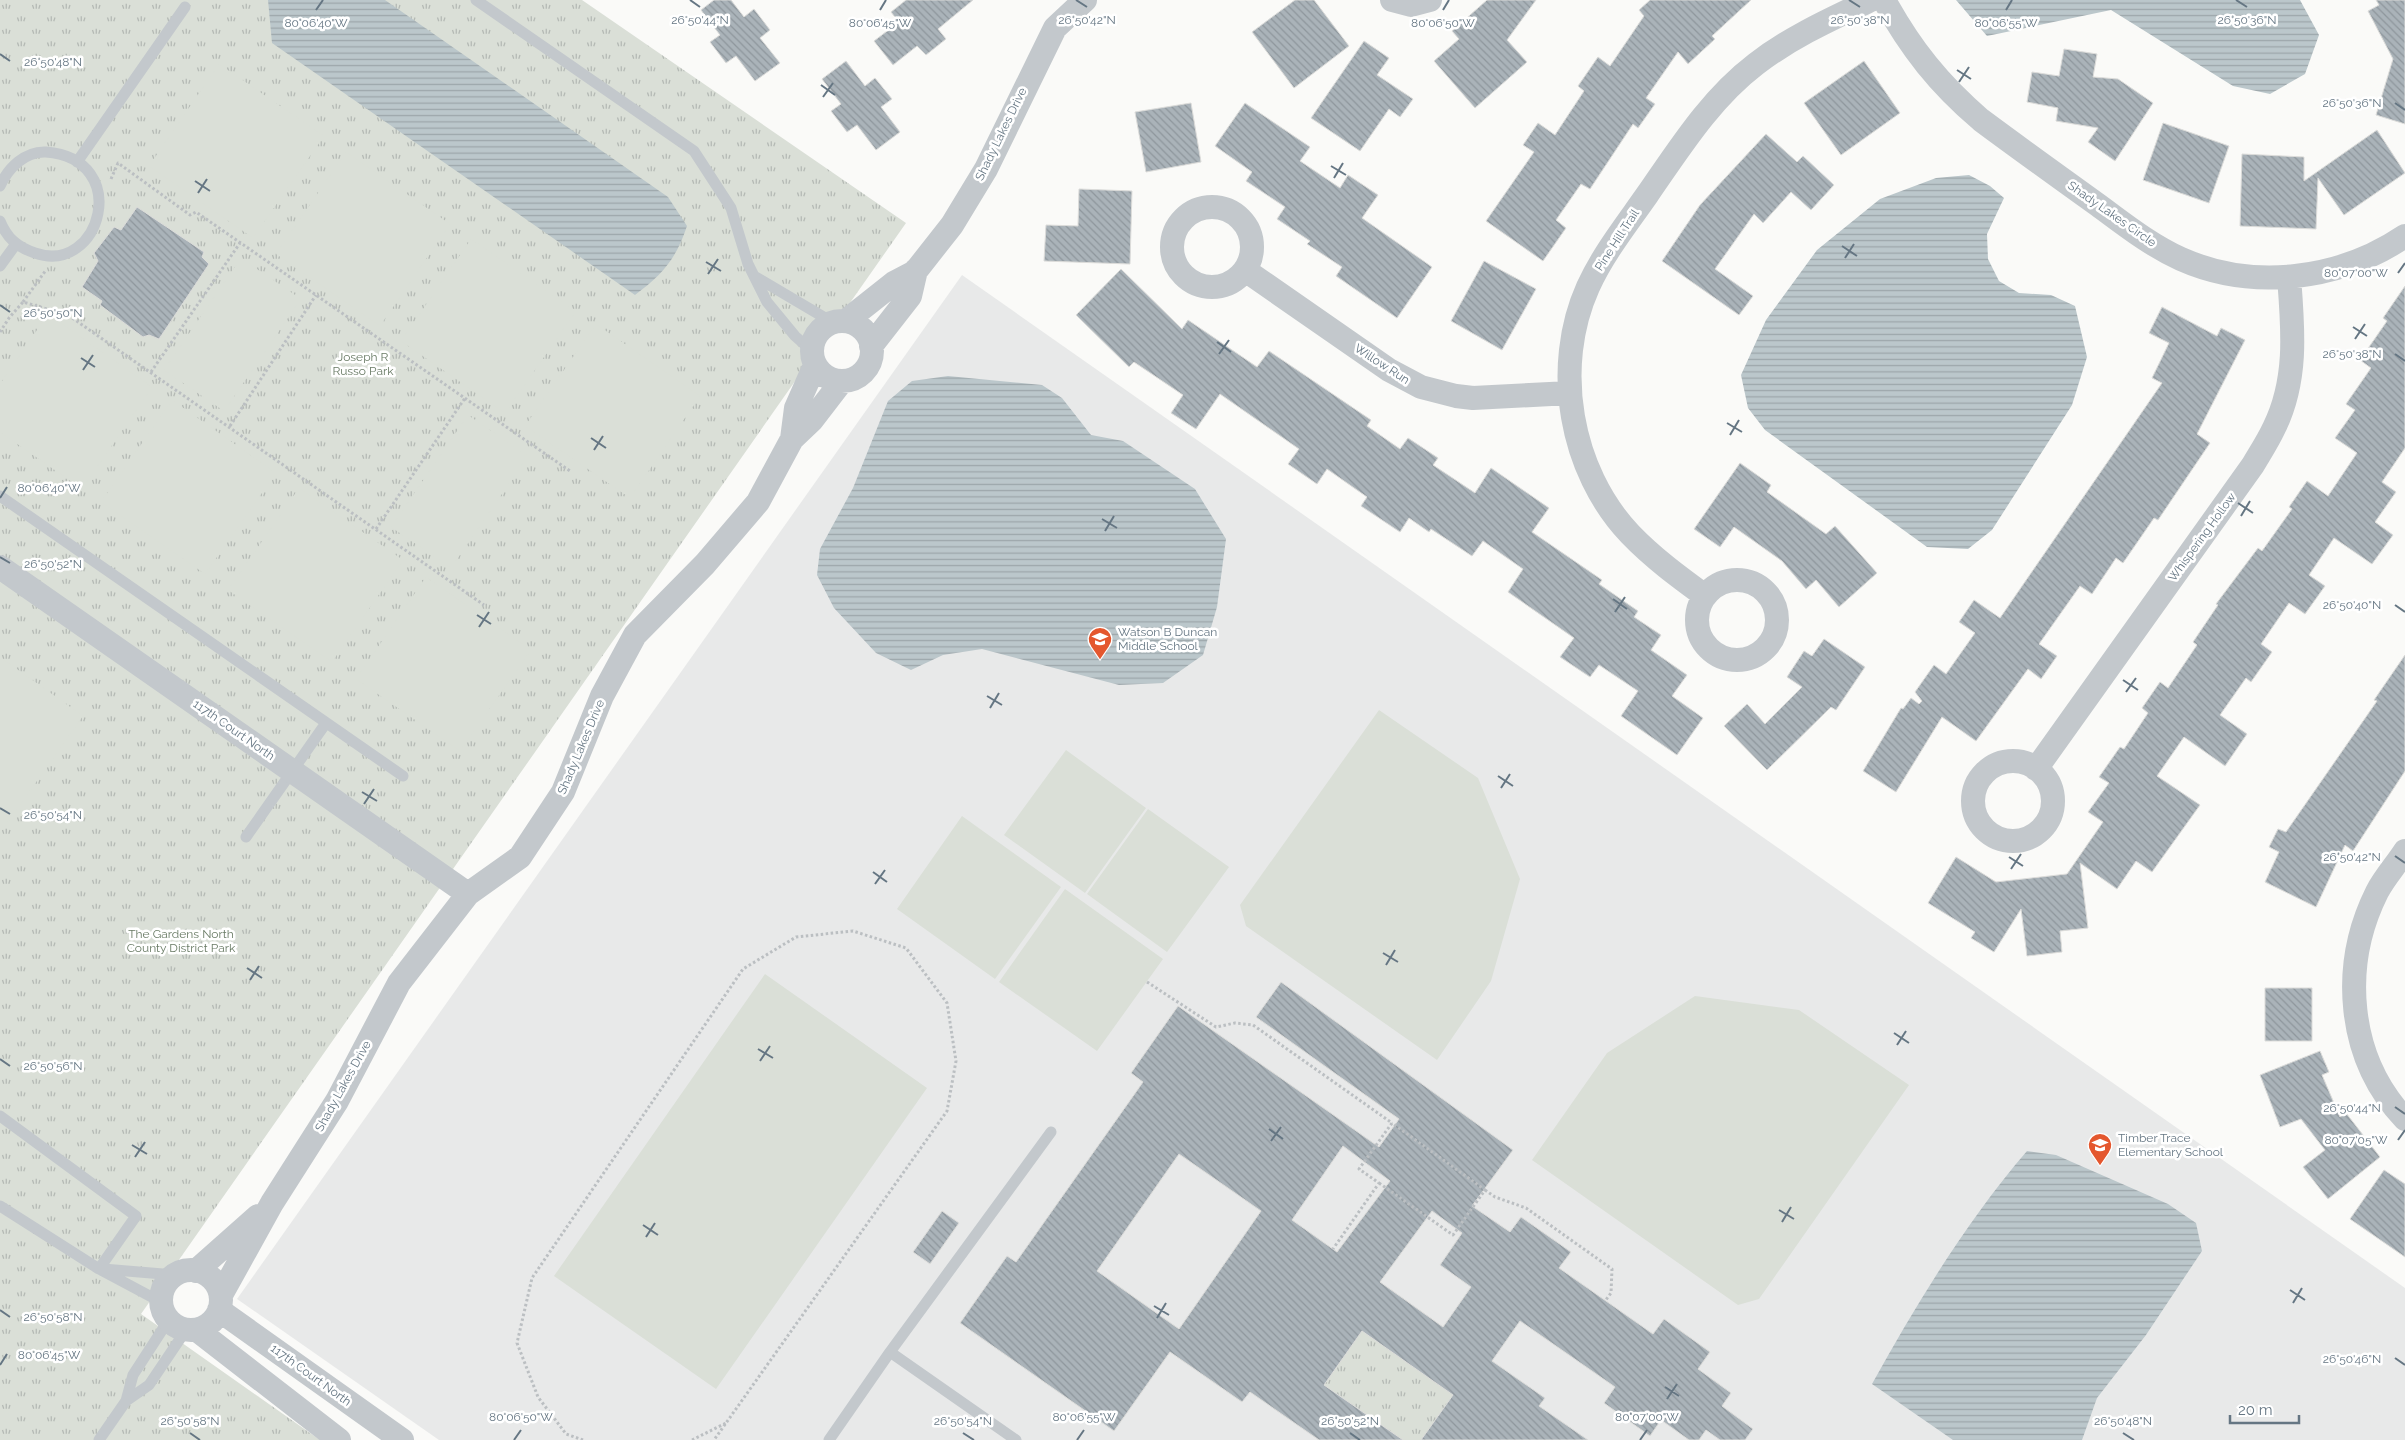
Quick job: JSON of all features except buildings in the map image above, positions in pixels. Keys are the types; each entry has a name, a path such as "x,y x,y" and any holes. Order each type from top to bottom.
{"street":[{"name":"Shady Lakes Drive","path":"839,322 894,283 916,270 952,225 986,169 1055,28 1085,0"},
{"path":"1392,0 1412,5 1430,0"},
{"name":"Pine Hill Trail","path":"1705,596 1654,558 1629,533 1607,505 1584,458 1574,423 1570,393 1571,357 1576,322 1587,288 1603,257 1699,121 1756,64 1795,37 1871,0"},
{"name":"Shady Lakes Circle","path":"1884,0 1905,38 1924,64 1956,99 1988,126 2150,243 2181,259 2215,270 2250,277 2289,277 2324,272 2358,262 2405,236"},
{"name":"Shady Lakes Drive","path":"871,346 910,296 916,270"},
{"name":"Willow Run","path":"1245,270 1389,370 1421,387 1447,394 1474,398 1570,393"},
{"name":"Whispering Hollow","path":"2036,769 2254,465 2275,428 2291,370 2293,342 2289,277"},
{"path":"839,322 863,330 871,346 869,363 864,370 851,379 842,380 827,377 814,358 817,333 839,322"},
{"name":"Shady Lakes Drive","path":"792,439 796,408 814,358"},
{"name":"Shady Lakes Drive","path":"220,1303 272,1203 337,1101 399,983 468,894 520,857 564,792 602,696 635,635 705,564 758,502 792,439 812,420 842,380"},
{"name":"117th Court North","path":"0,567 468,894"},
{"path":"2405,852 2377,891 2363,925 2356,957 2353,989 2357,1026 2364,1052 2377,1082 2405,1119"},
{"name":"Shady Lakes Drive","path":"185,1273 272,1203"},
{"path":"178,1321 208,1324 220,1303 209,1276 185,1273 164,1286 178,1321 338,1440"},
{"name":"117th Court North","path":"220,1303 402,1440"}],"lane":[{"path":"476,0 694,151 731,208 748,264 767,302 814,358"},
{"path":"77,162 185,7"},
{"path":"0,186 6,172 23,158 43,152 65,155 84,166 96,184 101,205 96,226 83,244 64,254 42,256 21,249 6,234 0,221"},
{"path":"0,266 16,244"},
{"path":"754,276 839,322"},
{"path":"0,496 403,776"},
{"path":"246,837 326,723"},
{"path":"0,1116 136,1216 99,1269"},
{"path":"829,1440 890,1352 1051,1132"},
{"path":"0,1206 178,1321"},
{"path":"99,1269 185,1273"},
{"path":"99,1440 126,1401 133,1375 178,1321"},
{"path":"126,1401 150,1385 178,1321"},
{"path":"890,1352 1016,1440"}],"path":[{"path":"111,180 118,163 190,215 196,212 570,471"},
{"path":"151,372 240,243"},
{"path":"0,332 47,269"},
{"path":"230,426 316,295"},
{"path":"23,302 68,315 484,604"},
{"path":"376,529 465,398"},
{"path":"583,1440 566,1434 538,1397 517,1343 532,1278 743,969 796,936 853,931 906,948 947,1003 956,1061 947,1111 714,1440"},
{"path":"1147,982 1216,1027 1235,1023 1253,1025 1495,1197 1526,1208 1612,1269 1611,1293 1606,1301"},
{"path":"1392,1123 1359,1169 1453,1235 1485,1190"},
{"path":"1333,1249 1379,1183"},
{"path":"692,1440 727,1422"}],"shaded area":[{"path":"268,0 385,0 668,197 687,226 673,257 661,273 635,295 272,43"},
{"path":"1956,0 2300,0 2319,35 2305,74 2270,94 2233,86 2111,10 1987,36"},
{"path":"1969,175 1990,186 2004,198 1987,234 1988,259 1999,281 2019,293 2051,295 2075,306 2087,357 2072,405 1992,530 1968,549 1927,547 1765,430 1748,408 1741,375 1766,320 1817,250 1880,199 1936,178"},
{"name":"Watson B Duncan Middle School","path":"962,275 2405,1288 2405,1440 439,1440 237,1299"},
{"path":"948,376 1042,385 1062,398 1091,435 1123,441 1195,489 1226,539 1217,607 1203,655 1163,683 1119,685 982,649 943,655 911,670 876,653 834,608 817,575 820,549 853,488 888,401 912,381"},
{"path":"2027,1151 2056,1155 2168,1204 2196,1223 2202,1251 2146,1335 2097,1398 2082,1440 1953,1440 1872,1384 1907,1323 1963,1235 1983,1206"}],"green space":[{"name":"Joseph R Russo Park","path":"0,0 582,0 906,223 141,1314 320,1440 0,1440"},
{"path":"219,64 324,136 253,238 149,166"},
{"path":"346,152 450,224 380,326 276,254"},
{"path":"471,239 576,311 505,413 401,341"},
{"path":"241,258 301,299 224,411 164,370"},
{"path":"48,314 152,387 82,489 0,432 0,384"},
{"path":"596,324 700,396 630,498 525,426"},
{"path":"172,400 276,473 205,574 101,502"},
{"path":"468,415 528,456 451,568 391,527"},
{"path":"299,488 403,560 332,662 228,590"},
{"path":"426,577 531,650 460,751 356,679"},
{"path":"0,657 83,716 0,833"},
{"path":"1379,710 1478,778 1520,879 1491,981 1437,1060 1246,926 1240,905"},
{"path":"1066,750 1146,808 1085,893 1004,835"},
{"path":"1148,809 1229,867 1167,952 1087,894"},
{"path":"962,816 1061,887 995,979 897,909"},
{"path":"1065,889 1163,959 1097,1051 999,982"},
{"path":"765,974 927,1088 716,1389 554,1276"},
{"path":"1695,996 1799,1010 1909,1085 1759,1299 1738,1305 1532,1160 1607,1053"},
{"path":"1362,1331 1482,1415 1472,1430 1442,1410 1429,1429 1443,1440 1403,1440 1324,1385"}],"place":[{"name":"Watson B Duncan Middle School","path":"1100,660"},
{"name":"Timber Trace Elementary School","path":"2100,1166"}],"park label":[{"name":"The Gardens North County District Park","path":"181,941"}]}
